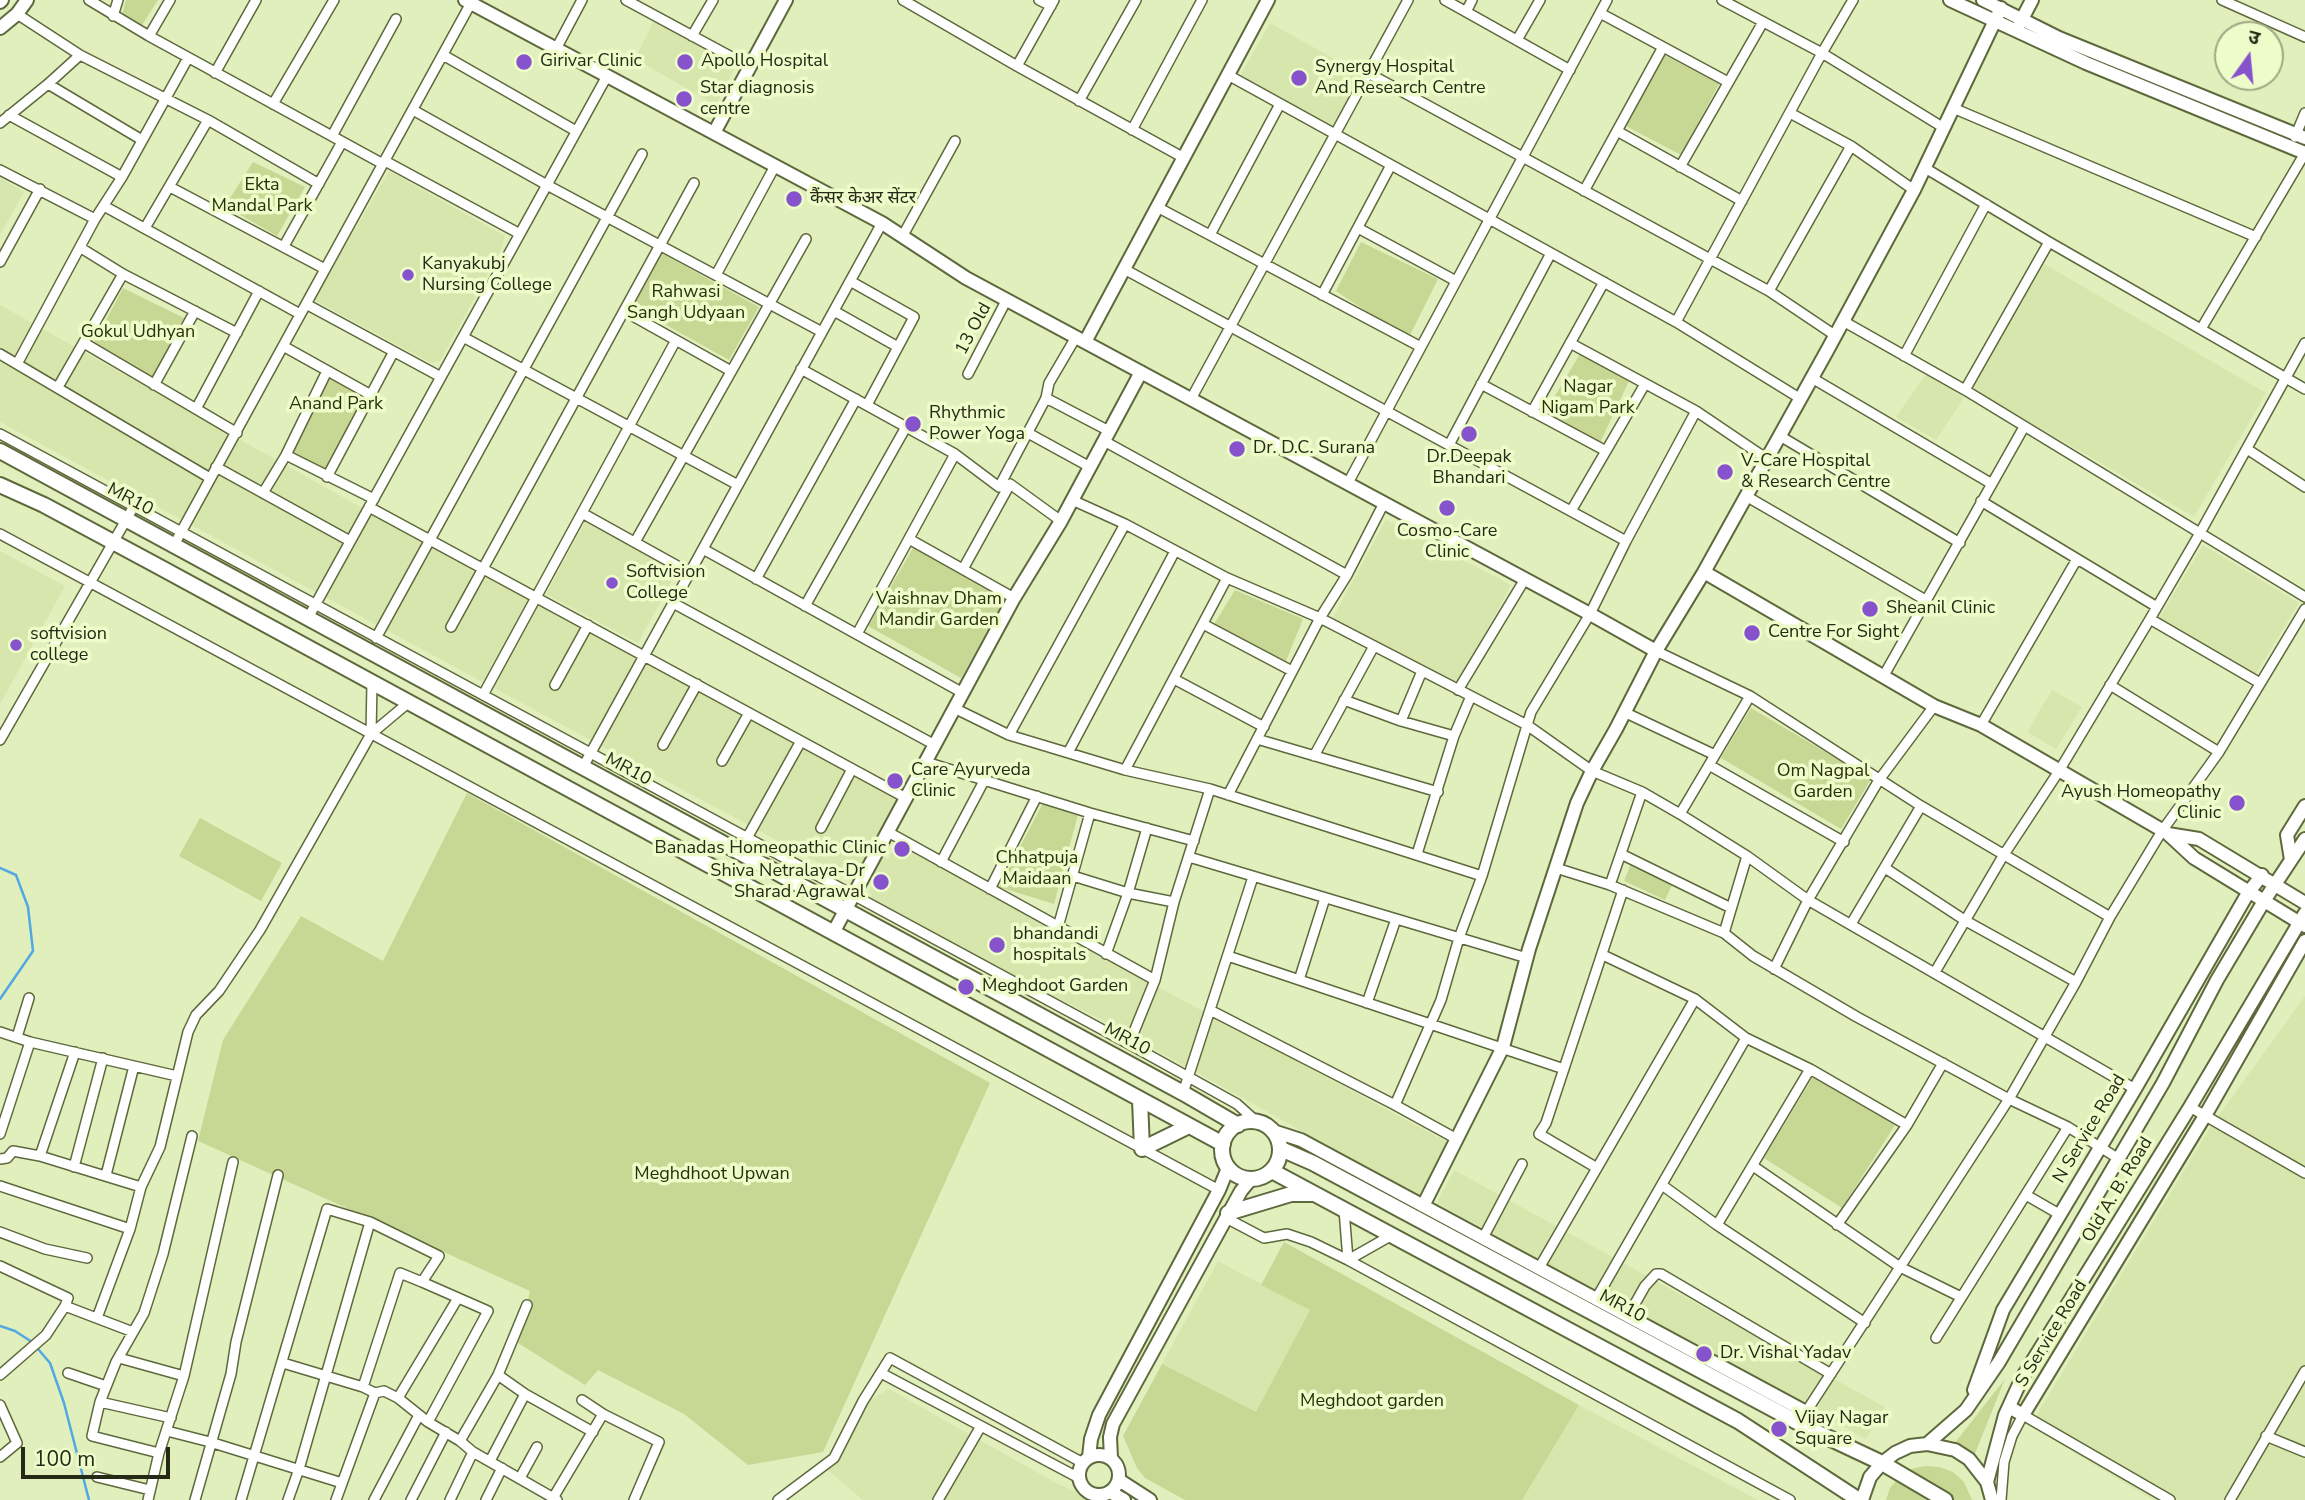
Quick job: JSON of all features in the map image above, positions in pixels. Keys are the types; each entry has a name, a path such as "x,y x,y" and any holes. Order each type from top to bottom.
{"main road":[{"name":"MR10","path":"0,451 130,513 312,612 583,767 1238,1125"},
{"path":"0,485 113,542 1223,1144"},
{"path":"1140,1100 1142,1149 1189,1126"},
{"path":"1247,1121 1257,1122 1273,1131 1281,1149 1277,1165 1259,1179 1251,1180 1234,1174 1228,1168 1222,1152 1223,1144 1226,1136 1238,1125 1247,1121"},
{"name":"MR10","path":"1281,1149 1313,1163 1803,1417 1945,1500"},
{"path":"1272,1171 1738,1421 1861,1500"},
{"path":"1227,1216 1291,1194 1315,1194"}],"street":[{"path":"0,27 17,14 27,0"},
{"path":"89,0 113,16 342,142 520,234"},
{"path":"113,16 118,0"},
{"path":"149,36 170,0"},
{"path":"215,73 256,0"},
{"path":"274,104 334,0"},
{"path":"556,49 582,0"},
{"path":"626,0 643,4 692,36 750,67"},
{"path":"692,36 713,0"},
{"path":"714,133 786,0"},
{"path":"904,0 1184,158"},
{"path":"1017,66 1052,3 1039,0"},
{"path":"1079,101 1136,0"},
{"path":"1132,130 1202,0"},
{"path":"999,487 1046,398 1049,383 1080,340 1124,269 1268,0"},
{"path":"1191,399 1408,0"},
{"path":"1445,0 1570,70"},
{"path":"1466,12 1472,0"},
{"path":"1517,40 1540,0"},
{"path":"1348,483 1607,0"},
{"path":"1722,0 1822,54 1944,128"},
{"path":"1676,322 1853,0"},
{"path":"1950,0 1998,14 2020,24 2086,63 2297,140 2305,153 2201,329"},
{"path":"1983,0 1998,14"},
{"path":"2020,24 2032,0"},
{"path":"2222,0 2305,37"},
{"path":"177,539 443,55 468,2 882,223 966,278 1080,340 1656,651 1750,696 1921,806 2109,917"},
{"path":"1600,13 1728,82"},
{"path":"17,14 80,55 208,120 319,184"},
{"path":"1423,1206 1455,1138 1503,1048 1527,958 1577,803 1592,771 1656,651 1704,572 1836,336 1914,190 1998,14"},
{"path":"332,136 396,19"},
{"path":"1680,167 1763,22"},
{"path":"1584,191 1662,47"},
{"path":"0,122 80,55"},
{"path":"443,55 576,131"},
{"path":"17,364 94,219 122,177 188,58"},
{"path":"1368,73 1769,291 1836,336"},
{"path":"1228,75 1676,322 1801,398"},
{"path":"607,76 312,612 376,638 483,695 1129,1044 1237,1104 1257,1122"},
{"path":"48,84 142,139"},
{"path":"1210,235 1280,104"},
{"path":"1953,108 2256,237"},
{"path":"413,110 822,332"},
{"path":"1790,113 1851,146 1914,190"},
{"path":"2297,140 2305,113"},
{"path":"9,115 122,177"},
{"path":"145,228 208,120"},
{"path":"1617,131 1742,201"},
{"path":"902,237 955,141"},
{"path":"284,246 342,142"},
{"path":"1769,291 1851,146"},
{"path":"376,638 642,154"},
{"path":"1322,295 1391,165"},
{"path":"716,275 775,166"},
{"path":"1925,167 2049,242 2305,389"},
{"path":"0,170 94,219"},
{"path":"451,627 694,183"},
{"path":"170,187 325,269"},
{"path":"0,262 40,189"},
{"path":"1904,355 1986,204"},
{"path":"104,205 300,314"},
{"path":"1157,207 1420,347"},
{"path":"583,767 882,223"},
{"path":"1358,228 1457,281"},
{"path":"635,542 806,239"},
{"path":"1965,390 2049,242"},
{"path":"80,248 123,274 237,333"},
{"path":"1449,445 1551,253"},
{"path":"1124,269 1626,541"},
{"path":"58,387 123,274"},
{"path":"850,281 914,317 867,405"},
{"path":"1532,412 1604,282"},
{"path":"196,409 259,291"},
{"name":"13 Old","path":"968,374 1007,299"},
{"path":"306,304 441,377"},
{"path":"154,385 195,311"},
{"path":"624,311 732,371"},
{"path":"834,312 898,347"},
{"path":"1843,321 1965,390 2305,597"},
{"path":"463,337 738,485"},
{"path":"483,695 676,340"},
{"path":"84,343 237,433"},
{"path":"1570,343 1696,411 1767,459"},
{"path":"1935,972 2200,534 2305,343"},
{"path":"283,346 371,395"},
{"path":"327,477 393,352"},
{"path":"0,354 210,478"},
{"path":"802,369 955,454 999,487"},
{"path":"263,493 286,455 327,371"},
{"path":"833,933 1014,598 1061,521 1141,372"},
{"path":"1812,379 1992,484"},
{"path":"1481,384 1606,451"},
{"path":"1571,511 1645,384"},
{"path":"1046,398 1106,436 1347,575"},
{"path":"756,579 856,399"},
{"path":"1395,1105 1441,1000 1459,938 1482,876 1531,712 1590,614 1696,411"},
{"path":"806,606 906,427"},
{"path":"1883,677 2024,427"},
{"path":"1028,433 1090,467"},
{"path":"0,434 130,513 0,740"},
{"path":"1780,436 1960,543"},
{"path":"2247,449 2305,487"},
{"path":"857,634 955,454"},
{"path":"286,455 372,503 430,540 906,798"},
{"path":"216,467 351,541"},
{"path":"999,487 1010,484"},
{"path":"1010,484 1061,521"},
{"path":"963,569 1010,484"},
{"path":"1746,496 1927,601"},
{"path":"1072,500 1125,524 1227,578 1320,618 1527,725 1592,771 1642,792 1680,814 1747,856 1808,901 2135,1088"},
{"path":"1981,501 2157,607"},
{"path":"1228,795 1320,618 1347,575 1384,503"},
{"path":"582,513 690,572"},
{"path":"1009,735 1125,524"},
{"path":"0,534 1220,1190"},
{"path":"909,539 1014,598"},
{"path":"702,549 963,693"},
{"path":"1069,751 1175,551"},
{"path":"1981,725 2077,559"},
{"path":"1704,572 1934,706 1981,725 2165,832 2194,858 2248,892 2303,920"},
{"path":"1125,770 1227,578"},
{"path":"1458,690 1525,579"},
{"path":"673,603 935,745"},
{"path":"1273,1131 1301,1140 1596,1298 1803,1417 2009,1099 2076,982 2109,917 2219,752 2305,609"},
{"path":"2150,619 2260,683"},
{"path":"1203,624 1292,671"},
{"path":"555,685 588,625"},
{"path":"1314,756 1374,646"},
{"path":"1401,721 1422,671"},
{"path":"1174,679 1264,727"},
{"path":"371,733 372,683"},
{"path":"663,745 697,684"},
{"path":"2110,685 2219,752"},
{"path":"1417,854 1454,736 1471,696"},
{"path":"1680,814 1750,696"},
{"path":"1344,700 1401,721 1454,736"},
{"path":"97,1318 130,1229 141,1187 160,1147 188,1032 196,1015 219,991 260,930 371,733 408,702"},
{"path":"1774,969 1808,901 1879,780 1934,706"},
{"path":"954,708 1009,735 1125,770 1210,789 1482,876"},
{"path":"1624,712 1715,755"},
{"path":"722,761 750,713"},
{"path":"1257,739 1438,792"},
{"path":"747,838 801,741"},
{"path":"926,762 1090,813 1194,841"},
{"path":"1709,765 1844,842"},
{"path":"821,828 852,769"},
{"path":"941,862 985,779"},
{"path":"1129,1044 1155,980 1174,902 1210,789"},
{"path":"1610,885 1642,792"},
{"path":"990,889 1037,796"},
{"path":"1851,924 1921,806"},
{"path":"2291,860 2287,835 2305,806"},
{"path":"1058,927 1090,813"},
{"path":"1106,954 1147,828"},
{"path":"888,832 1155,980"},
{"path":"2165,832 2199,839 2305,903"},
{"path":"2275,883 2305,839"},
{"path":"1621,854 1731,908"},
{"path":"1724,933 1747,856"},
{"path":"1189,857 1527,958"},
{"path":"1556,868 1623,890 1724,933 1774,969 2009,1099 2068,1127 2119,1160"},
{"path":"1885,868 1966,921 2076,982"},
{"name":"N Service Road","path":"1966,1410 2003,1310 2248,892 2262,875"},
{"path":"1073,876 1128,893 1174,902"},
{"path":"1183,1093 1253,877"},
{"name":"Old A. B. Road","path":"1927,1444 1966,1410 1999,1362 2119,1160 2217,980 2275,883"},
{"path":"1597,1168 1539,1135 1546,1123 1623,890"},
{"path":"1298,980 1325,898"},
{"path":"1367,1003 1395,919"},
{"name":"Old A. B. Road","path":"1987,1482 1992,1455 2022,1378 2303,920"},
{"name":"S Service Road","path":"2001,1500 2004,1462 2012,1436 2023,1415 2206,1114 2305,941"},
{"path":"1602,955 1695,999 1746,1038 1810,1069 1906,1125"},
{"path":"1228,956 1564,1069"},
{"path":"2290,966 2305,958"},
{"path":"17,1037 29,998"},
{"path":"1539,1268 1695,999"},
{"path":"1210,1010 1455,1138"},
{"path":"0,1032 30,1042 177,1076"},
{"path":"1596,1298 1746,1038"},
{"path":"0,1134 30,1042"},
{"path":"40,1156 75,1052"},
{"path":"74,1167 103,1058"},
{"path":"1837,1225 1906,1125 1943,1063"},
{"path":"106,1175 134,1066"},
{"path":"1717,1225 1810,1069"},
{"path":"2190,1107 2305,1173"},
{"path":"1936,1338 2068,1127"},
{"path":"159,1453 92,1436 106,1386 144,1313 163,1254 192,1136"},
{"path":"0,1159 7,1158 13,1151 40,1156 141,1187"},
{"path":"97,1477 149,1495 159,1453 184,1376 233,1162"},
{"path":"1483,1238 1522,1164"},
{"path":"1753,1166 1900,1267 1961,1297"},
{"path":"1079,1478 1099,1415 1220,1190 1228,1168"},
{"path":"195,1500 231,1374 236,1342 278,1175"},
{"path":"881,1373 1079,1478 1084,1489 1094,1497 1110,1492 1119,1479 1118,1468 1111,1458 1110,1437 1113,1424 1241,1191 1251,1180"},
{"path":"1662,1185 1717,1225 1865,1322"},
{"path":"0,1186 130,1229"},
{"path":"2026,1195 2059,1214"},
{"path":"242,1500 327,1209 370,1222 439,1255 422,1282"},
{"path":"1344,1210 1348,1260"},
{"path":"1227,1216 1264,1238 1287,1234 1348,1260 1790,1500"},
{"path":"288,1500 370,1222"},
{"path":"0,1232 45,1249 87,1258"},
{"path":"1348,1260 1392,1236"},
{"path":"0,1266 68,1298 46,1335 0,1375"},
{"path":"363,1387 400,1273 488,1311 428,1422"},
{"path":"1628,1316 1645,1286 1656,1273 1661,1274 1831,1374"},
{"path":"398,1398 458,1298"},
{"path":"460,1441 498,1376 527,1305"},
{"path":"65,1306 133,1332"},
{"path":"119,1357 184,1376"},
{"path":"778,1500 834,1458 863,1401 890,1358 1086,1460"},
{"path":"283,1363 363,1387 375,1394 384,1391 398,1398 473,1452 520,1478 541,1496 555,1499 603,1414"},
{"path":"2230,1500 2305,1371"},
{"path":"68,1373 106,1386"},
{"path":"498,1376 593,1432"},
{"path":"336,1500 375,1394"},
{"path":"490,1461 525,1394"},
{"path":"582,1400 603,1414 659,1442 634,1500"},
{"path":"100,1402 171,1418"},
{"path":"0,1405 17,1443 0,1457"},
{"path":"2009,1407 2170,1500"},
{"path":"374,1500 419,1415"},
{"path":"938,1500 981,1426"},
{"path":"167,1432 210,1442 342,1483"},
{"path":"411,1500 446,1432"},
{"path":"2266,1436 2305,1452"},
{"path":"1861,1500 1870,1477 1882,1463 1910,1446 1927,1444 1955,1450 1969,1459 1987,1482 1992,1500"},
{"path":"520,1478 537,1447"},
{"path":"450,1500 473,1452"},
{"path":"1086,1460 1100,1454 1111,1458"},
{"path":"486,1500 502,1468"},
{"path":"1119,1479 1150,1500"},
{"path":"1110,1492 1124,1500"}],"shaded area":[{"name":"Apollo Hospital","path":"654,21 736,65 716,105 635,59"},
{"name":"Synergy Hospital And Research Centre","path":"1270,23 1361,74 1328,134 1236,83"},
{"name":"Kanyakubj Nursing College","path":"389,171 505,236 501,250 440,361 431,363 314,300"},
{"path":"0,178 24,192 0,235"},
{"path":"2044,264 2266,393 2194,517 1971,388"},
{"path":"0,305 435,549 901,798 856,883 0,422"},
{"path":"1926,374 1964,398 1936,440 1896,417"},
{"path":"1386,520 1511,585 1457,686 1331,621"},
{"name":"Softvision College","path":"585,522 677,571 638,643 546,594"},
{"path":"2203,545 2299,603 2254,677 2158,620"},
{"name":"softvision college","path":"0,551 65,586 0,704"},
{"path":"2052,690 2082,707 2056,749 2027,732"},
{"path":"898,841 1158,987 1449,1143 1423,1198 1098,1018 870,905 869,892 877,853 888,859"},
{"path":"2305,996 2305,1500 2153,1500 2030,1426 2211,1126"},
{"path":"1454,1170 1885,1407 1866,1439 1437,1203"},
{"path":"1218,1261 1310,1310 1256,1413 1162,1364"},
{"path":"889,1389 1056,1483 1095,1500 863,1500 827,1469 868,1401"},
{"path":"1579,1405 1758,1500 1522,1500"}],"green space":[{"path":"126,0 158,0 140,28 121,18"},
{"path":"1664,55 1719,84 1681,155 1626,126"},
{"name":"Ekta Mandal Park","path":"253,162 305,187 277,236 225,206"},
{"path":"1361,242 1438,279 1408,339 1336,291"},
{"name":"Rahwasi Sangh Udyaan","path":"661,253 759,307 729,360 632,306"},
{"name":"Gokul Udhyan","path":"123,288 184,318 151,380 92,347"},
{"name":"Nagar Nigam Park","path":"1581,352 1630,379 1599,445 1546,411"},
{"name":"Anand Park","path":"329,372 367,395 324,472 289,450"},
{"name":"Vaishnav Dham Mandir Garden","path":"916,543 1007,594 961,678 868,626"},
{"path":"1235,590 1303,619 1286,661 1213,626"},
{"name":"Om Nagpal Garden","path":"1751,708 1871,779 1841,829 1721,758"},
{"name":"Meghdhoot Upwan","path":"467,793 990,1083 823,1452 748,1465 684,1414 598,1370 585,1385 518,1343 530,1291 198,1141 223,1040 301,916 383,961"},
{"name":"Chhatpuja Maidaan","path":"1043,803 1079,811 1054,904 999,887"},
{"path":"200,818 282,863 261,901 179,856"},
{"path":"1631,863 1673,883 1665,900 1624,881"},
{"path":"1813,1077 1897,1122 1842,1208 1764,1158"},
{"name":"Meghdoot garden","path":"1284,1242 1579,1405 1522,1500 1185,1500 1145,1478 1137,1468 1123,1436 1162,1364 1256,1412 1310,1310 1261,1285"},
{"path":"2005,1379 1974,1456 1954,1444"},
{"path":"1925,1466 1953,1472 1964,1482 1972,1500 1886,1500 1890,1488 1899,1477 1911,1469"}],"waterway":[{"path":"0,868 16,875 28,907 33,951 0,999"},
{"path":"0,1326 15,1331 32,1342 50,1363 64,1403 89,1500"}],"place":[{"name":"Girivar Clinic","path":"524,62"},
{"name":"Apollo Hospital","path":"685,62"},
{"name":"Synergy Hospital And Research Centre","path":"1299,78"},
{"name":"Star diagnosis centre","path":"684,99"},
{"name":"कैंसर केअर सेंटर","path":"794,199"},
{"name":"Kanyakubj Nursing College","path":"408,275"},
{"name":"Rhythmic Power Yoga","path":"913,424"},
{"name":"Dr.Deepak Bhandari","path":"1469,434"},
{"name":"Dr. D.C. Surana","path":"1237,449"},
{"name":"V-Care Hospital & Research Centre","path":"1725,472"},
{"name":"Cosmo-Care Clinic","path":"1447,508"},
{"name":"Softvision College","path":"612,583"},
{"name":"Sheanil Clinic","path":"1870,609"},
{"name":"Centre For Sight","path":"1752,633"},
{"name":"softvision college","path":"16,645"},
{"name":"Care Ayurveda Clinic","path":"895,781"},
{"name":"Ayush Homeopathy Clinic","path":"2237,803"},
{"name":"Banadas Homeopathic Clinic","path":"902,849"},
{"name":"Shiva Netralaya-Dr Sharad Agrawal","path":"881,882"},
{"name":"bhandandi hospitals","path":"997,945"},
{"name":"Meghdoot Garden","path":"966,987"},
{"name":"Dr. Vishal Yadav","path":"1704,1354"},
{"name":"Vijay Nagar Square","path":"1779,1429"}]}
